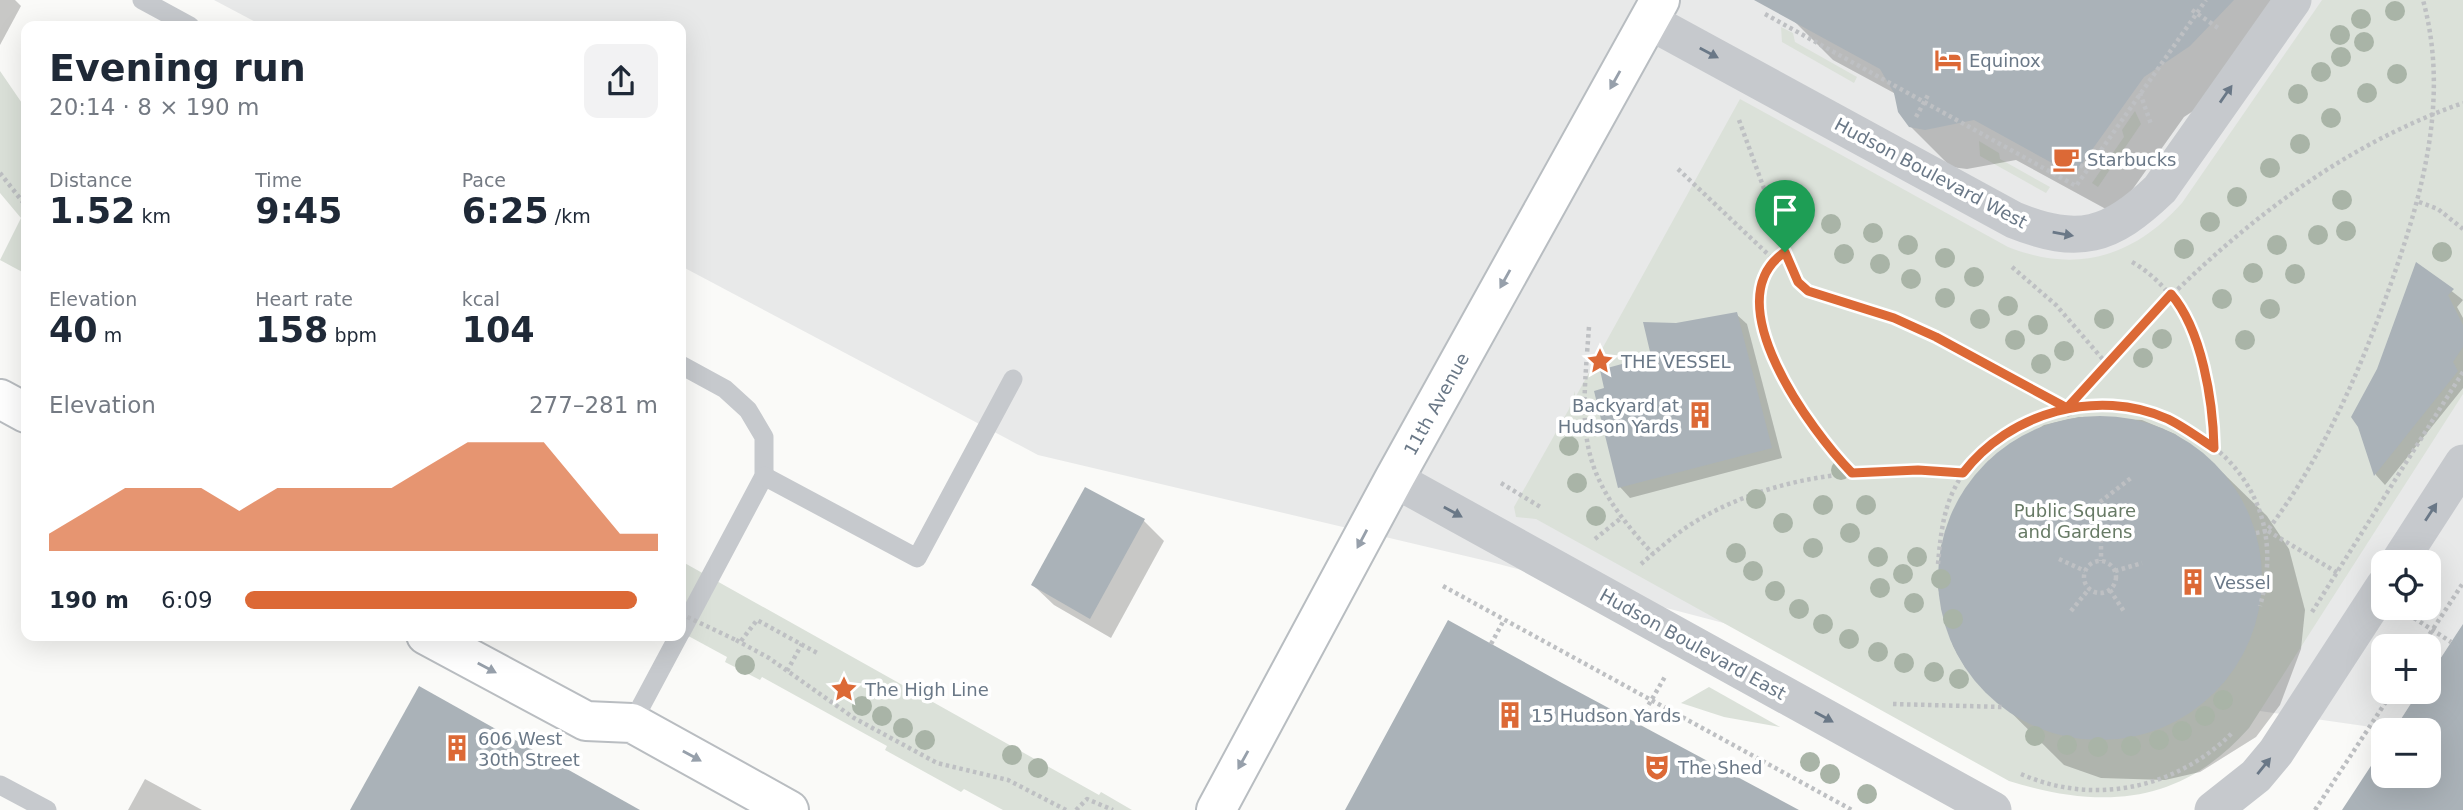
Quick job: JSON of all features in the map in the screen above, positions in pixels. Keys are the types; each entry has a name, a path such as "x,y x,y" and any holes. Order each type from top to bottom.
{"main road":[{"name":"11th Avenue","path":"1216,810 1394,479 1654,10"},
{"path":"0,399 21,410"},
{"path":"437,641 586,721 632,723 789,810"}],"street":[{"name":"Hudson Boulevard West","path":"1654,10 2014,220 2037,229 2076,236 2117,224 2139,209 2160,189 2293,0"},
{"path":"2407,550 2463,463"},
{"name":"Hudson Boulevard East","path":"1394,479 1993,810"},
{"path":"2213,810 2256,776 2276,752 2371,606"}],"lane":[{"path":"142,0 181,21"},
{"path":"686,368 725,389 748,410 764,437 764,476 686,623"},
{"path":"764,476 918,558 1013,379"},
{"path":"632,723 676,641"},
{"path":"0,785 47,810"}],"path":[{"path":"1765,14 2076,186 2194,11 2206,0"},
{"path":"2267,531 2287,505 2355,376 2419,202 2433,115 2432,44 2423,0"},
{"path":"2194,11 2218,28"},
{"path":"2140,93 2151,124"},
{"path":"1912,124 1928,95"},
{"path":"2067,408 2171,294 2238,234 2309,182 2380,139 2463,103"},
{"path":"1736,112 1798,282 1808,291 1894,318 1936,337 2067,408 2070,417"},
{"path":"2080,165 2087,169"},
{"path":"1678,169 1773,260"},
{"path":"0,173 21,200"},
{"path":"2419,202 2438,209 2463,229"},
{"path":"1785,252 1773,260 1762,294 1761,318 1768,345 1797,405 1824,444 1852,473"},
{"path":"2124,258 2145,270 2171,294 2200,353 2211,405 2214,448"},
{"path":"2010,266 2056,305 2106,363"},
{"path":"1590,327 1583,412 1585,442 1604,493 1621,518 1653,554"},
{"path":"2307,620 2463,372"},
{"path":"1938,564 1944,517 1963,473 1974,459 2004,434 2067,408 2104,406 2141,410 2167,419 2190,432 2214,448 2241,473 2267,531 2269,567 2260,606"},
{"path":"2183,438 2190,432"},
{"path":"1641,564 1704,516 1733,502 1797,483 1852,473 1918,470 1963,473"},
{"path":"2100,502 2131,478"},
{"path":"1595,540 1621,518"},
{"path":"2256,533 2267,531 2345,578"},
{"path":"2101,533 2101,561"},
{"path":"2059,559 2085,571"},
{"path":"2101,561 2109,563 2115,571 2116,582 2110,589 2099,593 2089,589 2084,580 2085,571 2089,565 2101,561"},
{"path":"2115,571 2142,563"},
{"path":"2430,634 2463,583"},
{"path":"1443,586 1852,810"},
{"path":"2071,611 2089,589"},
{"path":"2110,589 2125,613"},
{"path":"686,616 741,641 854,718 937,764 1008,780 1066,810"},
{"path":"741,641 757,620 819,654"},
{"path":"1491,644 1504,620"},
{"path":"2416,620 2451,642"},
{"path":"787,671 802,644"},
{"path":"1638,723 1671,666"},
{"path":"1892,704 2002,708"},
{"path":"2315,810 2384,704"},
{"path":"2015,772 2051,785 2079,789 2137,788 2194,764 2219,746 2239,726"},
{"path":"1076,810 1087,799 1113,810"}],"shaded area":[{"path":"214,0 2463,0 2463,740 2441,734 2441,718 2371,718 2371,727 1819,648 1491,562 1038,455 686,269 686,21 254,21"}],"green space":[{"name":"Public Square and Gardens","path":"2322,0 2463,0 2463,394 2249,728 2223,754 2196,773 2168,786 2139,794 2108,797 2077,796 2009,781 1536,519 1516,517 1514,507 1569,409 1575,391 1575,398 1740,99 2008,247 2057,259 2080,259 2124,248 2163,222 2182,203"},
{"path":"1781,27 1793,33 1795,42 1857,77 1854,83 1782,42"},
{"path":"0,71 21,102 21,218 0,193"},
{"path":"2135,111 2141,124 2098,187 2092,183 2124,137 2122,130"},
{"path":"1979,141 1999,153 2000,159 2050,187 2046,193 1980,156"},
{"path":"21,218 21,271 0,260"},
{"name":"The High Line","path":"686,564 1099,795 1101,792 1132,810 1003,810 964,789 961,792 885,750 887,746 762,677 760,680 725,662 727,657 686,635"},
{"path":"1709,687 1780,727 1724,717 1681,703"}],"building":[{"path":"1754,0 2234,0 2190,46 2144,77 2074,175 1974,120 1925,130 1909,127 1898,112 1894,93 1880,69"},
{"path":"2416,262 2454,289 2448,295 2463,325 2463,347 2453,362 2458,371 2374,476 2358,427 2351,417 2377,369"},
{"path":"1737,312 1772,448 1618,488 1594,391 1604,388 1600,370 1651,356 1643,322 1676,323"},
{"name":"Vessel","path":"2084,416 2116,416 2147,423 2177,435 2203,452 2226,475 2250,516 2259,546 2262,578 2259,610 2243,655 2226,681 2203,704 2177,721 2147,733 2116,740 2084,740 2053,733 2023,721 1997,704 1974,681 1957,655 1945,625 1938,594 1938,562 1945,531 1957,501 1974,475 1997,452 2023,435 2053,423"},
{"path":"1085,487 1145,519 1090,619 1031,585"},
{"name":"15 Hudson Yards","path":"1448,620 1562,683 1799,810 1345,810"},
{"path":"2463,624 2463,810 2342,810 2371,766 2371,788 2441,788 2441,718 2402,718 2411,704 2441,704 2441,658"},
{"name":"606 West 30th Street","path":"419,686 640,810 350,810"}],"place":[{"name":"Equinox","path":"1948,60"},
{"name":"Starbucks","path":"2066,159"},
{"name":"THE VESSEL","path":"1600,361"},
{"name":"Backyard at Hudson Yards","path":"1700,415"},
{"name":"Vessel","path":"2193,582"},
{"name":"The High Line","path":"844,689"},
{"name":"15 Hudson Yards","path":"1510,715"},
{"name":"606 West 30th Street","path":"457,748"},
{"name":"The Shed","path":"1657,767"}],"route":[{"path":"1785,252 1773,260 1766,274 1762,294 1761,318 1768,345 1779,374 1797,405 1824,444 1852,473 1918,470 1963,473 1974,459 2004,434 2036,418 2067,408 2085,406 2141,410 2167,419 2214,448 2214,423 2200,353 2171,294 2067,408 1976,357 1894,318 1817,296 1798,282 1785,252"}]}
